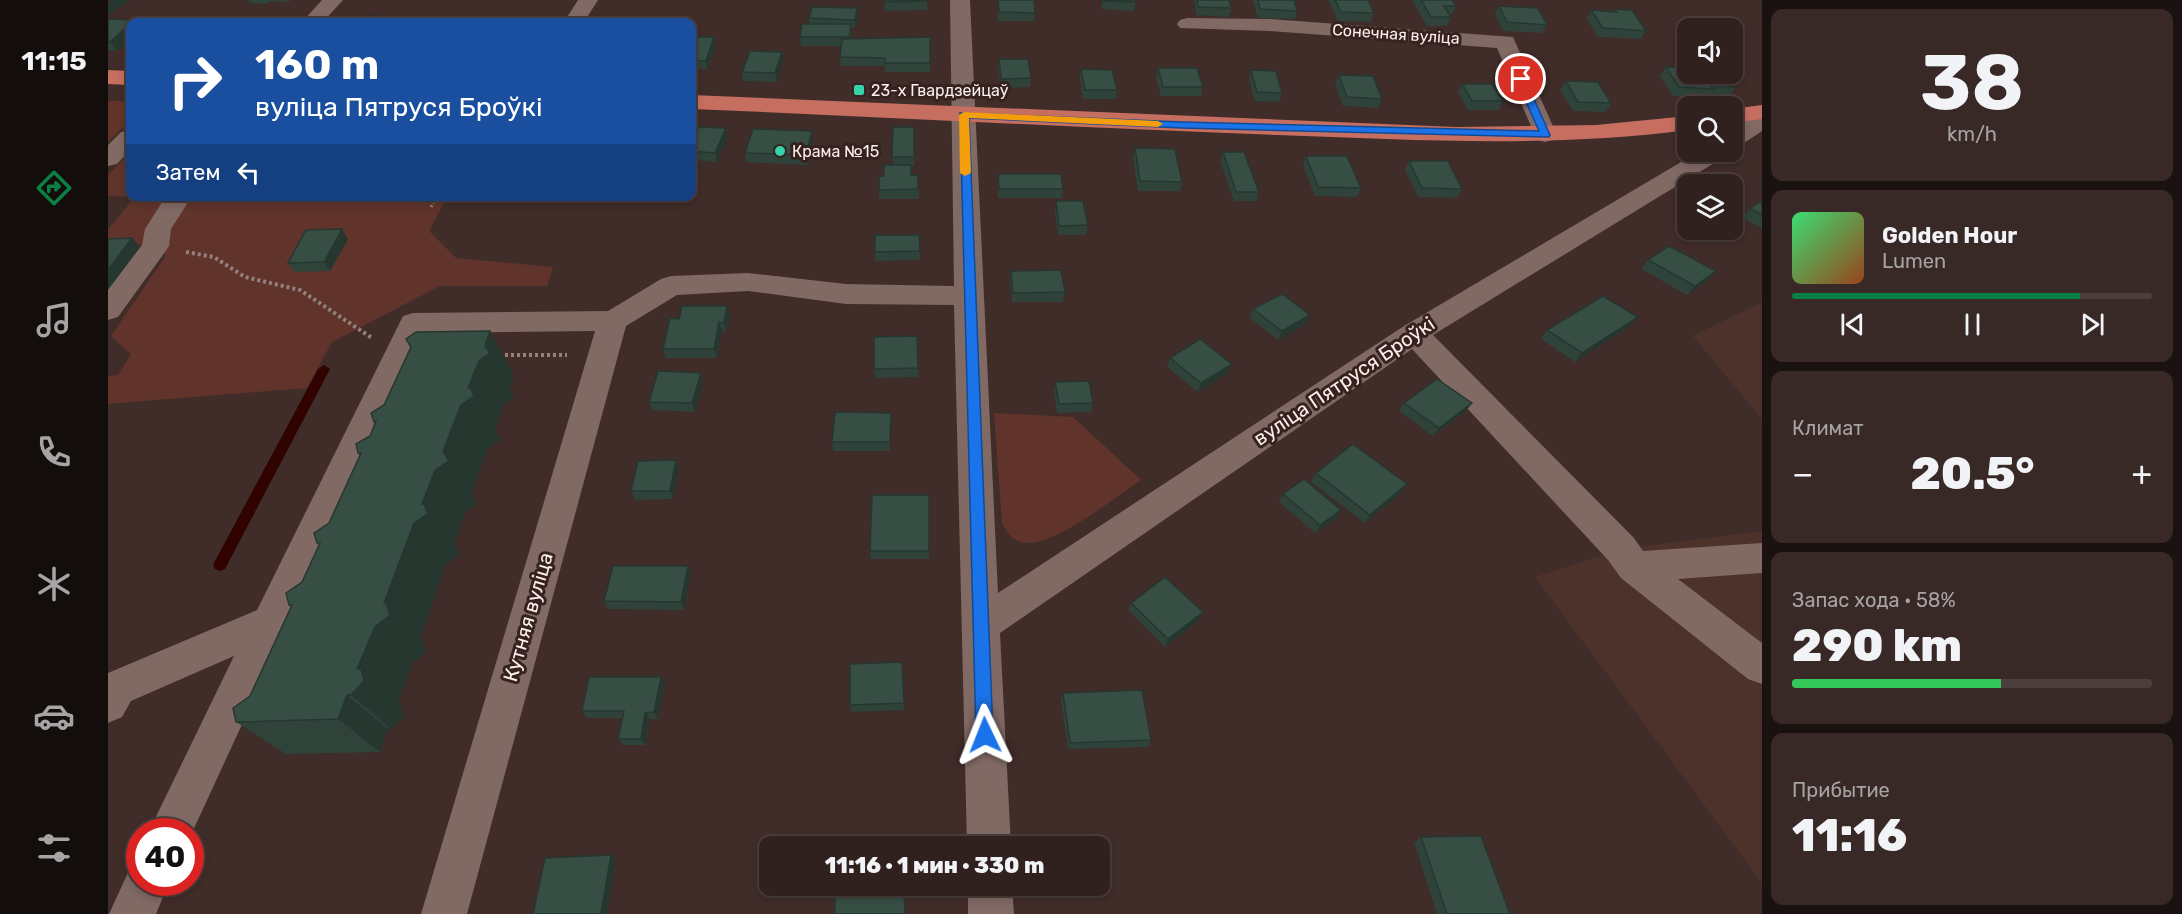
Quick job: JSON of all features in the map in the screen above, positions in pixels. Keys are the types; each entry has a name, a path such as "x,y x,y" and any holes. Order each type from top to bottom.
{"main road":[{"path":"108,77 126,78"},
{"path":"696,102 1193,125 1545,135 1650,129 1677,125"},
{"path":"1743,115 1762,112"}],"street":[{"path":"316,18 333,0"},
{"path":"577,18 588,0"},
{"path":"960,0 968,296 989,836"},
{"name":"Сонечная вуліца","path":"1187,24 1269,25 1505,42 1545,135"},
{"path":"1743,133 1762,121"},
{"path":"108,159 126,140"},
{"name":"вуліца Пятруся Броўкі","path":"980,625 1414,333 1698,162"},
{"path":"108,310 155,246 158,229 176,201"},
{"path":"177,818 413,322 608,337 671,286 748,282 846,294 968,296"},
{"path":"1414,333 1621,549 1634,567 1762,666"},
{"name":"Кутняя вуліца","path":"444,914 608,337"},
{"path":"1634,567 1762,558"},
{"path":"108,704 117,688 271,622"},
{"path":"132,914 140,896"},
{"path":"990,896 991,914"}],"path":[{"path":"431,207 434,201"},
{"path":"155,246 214,257 245,277 300,290 342,316 397,357"},
{"path":"496,355 608,337"}],"shaded area":[{"path":"108,101 126,101 126,125 108,142"},
{"path":"126,156 126,197 108,196 108,175"},
{"path":"132,201 445,201 429,231 456,258 553,267 547,286 440,286 332,342 307,388 108,404 108,376 118,375 131,354 111,336 165,257 164,244 108,246 108,229"},
{"path":"1762,302 1762,419 1693,336"},
{"path":"994,413 1073,417 1141,480 1065,531 1033,543 1018,541 1010,535 1002,523"},
{"path":"1762,531 1762,883 1535,577 1621,549"}],"building":[{"path":"884,0 927,0 927,1 884,2"},
{"path":"998,0 1034,0 1035,13 999,12"},
{"path":"1136,0 1136,2 1103,1"},
{"path":"1197,0 1229,0 1231,8 1198,7"},
{"path":"1258,0 1294,0 1297,11 1260,9"},
{"path":"1335,0 1368,0 1374,13 1341,12"},
{"path":"1421,0 1452,0 1456,6 1444,6 1451,17 1431,17"},
{"path":"1499,6 1538,8 1547,25 1507,22"},
{"path":"812,7 857,8 855,20 809,18"},
{"path":"1614,9 1632,10 1646,31 1603,28 1591,10 1617,12"},
{"path":"370,16 391,17 390,18 368,18"},
{"path":"108,19 126,20 126,28 108,42"},
{"path":"802,24 851,24 849,37 800,37"},
{"path":"696,37 714,37 706,61 696,60"},
{"path":"930,37 930,63 885,63 885,58 840,57 842,39"},
{"path":"750,51 782,52 775,73 742,72"},
{"path":"999,59 1028,59 1031,78 1001,79"},
{"path":"1666,67 1677,68 1677,84"},
{"path":"1158,68 1197,68 1203,87 1163,87"},
{"path":"1081,69 1112,70 1117,90 1085,90"},
{"path":"1251,70 1276,71 1282,93 1257,92"},
{"path":"1339,75 1373,76 1382,99 1347,97"},
{"path":"1566,81 1598,82 1611,103 1578,102"},
{"path":"1462,84 1492,84 1503,101 1472,101"},
{"path":"1677,84 1733,84 1736,87 1710,85 1713,89 1679,87"},
{"path":"699,127 726,128 715,153 696,151 696,133"},
{"path":"893,127 914,127 914,157 892,157"},
{"path":"753,129 812,131 806,155 745,153"},
{"path":"1135,148 1175,149 1182,182 1140,181"},
{"path":"1223,152 1244,152 1259,192 1236,192"},
{"path":"1306,156 1347,156 1361,188 1318,187"},
{"path":"1409,161 1448,161 1462,189 1422,188"},
{"path":"884,165 911,165 911,175 918,175 918,189 879,190 879,176 884,176"},
{"path":"998,174 1061,174 1063,189 999,189"},
{"path":"1056,201 1083,201 1088,225 1059,226"},
{"path":"1762,201 1762,215 1750,208"},
{"path":"342,229 324,262 288,263 306,230"},
{"path":"875,235 919,235 920,251 875,252"},
{"path":"132,238 108,270 108,239"},
{"path":"1669,246 1716,271 1695,286 1648,260"},
{"path":"1061,270 1065,292 1013,293 1011,271"},
{"path":"1282,294 1310,315 1282,331 1253,309"},
{"path":"1603,296 1638,317 1582,353 1547,330"},
{"path":"682,306 727,306 724,323 719,322 714,349 663,349 670,318 679,319"},
{"path":"490,331 485,346 490,353 479,361 468,388 471,388 474,396 461,405 443,451 449,461 435,470 422,504 428,514 414,523 384,603 390,615 375,627 357,669 361,669 364,681 351,695 347,695 338,719 236,722 233,708 250,696 292,605 289,605 286,593 302,582 320,543 317,543 314,533 329,523 361,453 358,453 356,444 370,436 376,421 374,422 371,413 384,405 411,347 406,339 416,332"},
{"path":"917,336 918,368 874,369 874,337"},
{"path":"1200,339 1232,364 1201,383 1170,358"},
{"path":"658,371 701,373 692,403 649,402"},
{"path":"1437,379 1472,403 1439,428 1404,403"},
{"path":"1089,381 1093,403 1059,404 1055,382"},
{"path":"835,412 891,413 890,442 832,442"},
{"path":"1353,444 1407,484 1370,515 1316,473"},
{"path":"676,460 670,491 631,491 638,461"},
{"path":"1304,479 1341,510 1320,525 1283,494"},
{"path":"872,495 929,495 929,551 870,551"},
{"path":"613,566 688,566 681,602 604,601"},
{"path":"1165,577 1203,612 1168,639 1131,603"},
{"path":"902,662 904,703 850,705 850,664"},
{"path":"589,677 661,677 654,712 645,713 641,739 618,739 624,711 582,711"},
{"path":"1142,690 1151,740 1070,743 1063,693"},
{"path":"1481,836 1510,914 1447,914 1421,837"},
{"path":"611,855 601,914 533,914 545,858"},
{"path":"835,896 904,896 905,914 835,914"}],"waterway":[{"path":"220,565 324,369"}],"slow traffic":[{"path":"965,173 964,115 1158,124"}],"place":[{"name":"23-х Гвардзейцаў","path":"859,90"},
{"name":"Крама №15","path":"780,151"}],"route":[{"path":"985,735 968,296 964,115 1182,125 1545,135 1521,79"}]}
